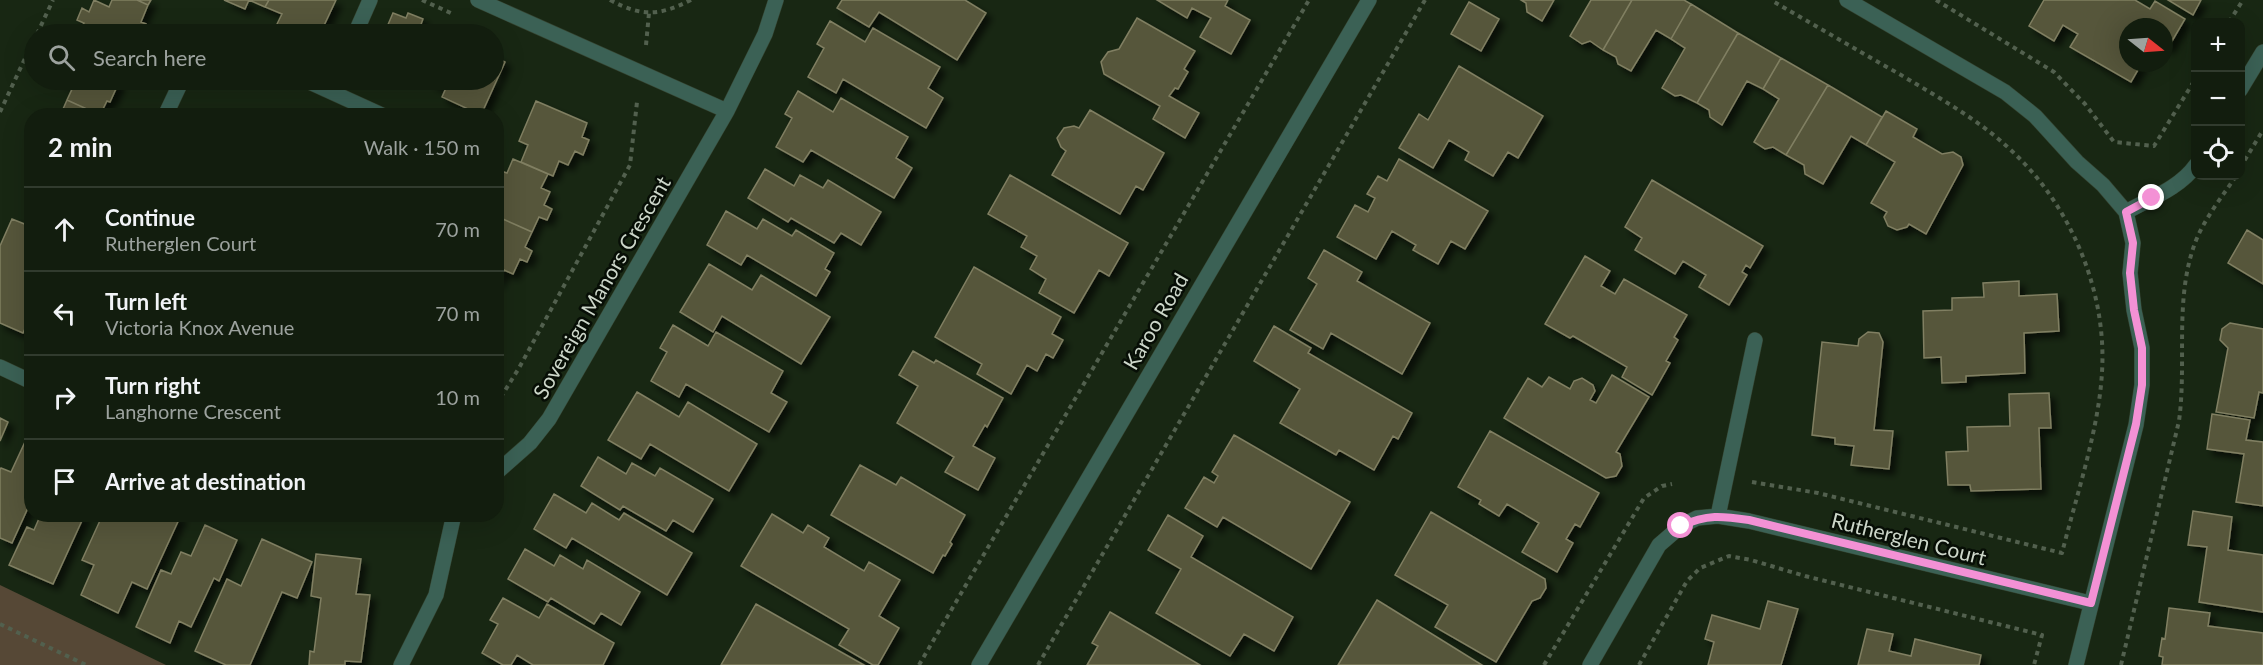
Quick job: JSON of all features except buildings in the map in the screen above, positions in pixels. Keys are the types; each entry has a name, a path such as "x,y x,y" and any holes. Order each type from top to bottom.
{"street":[{"path":"359,24 370,0"},
{"path":"478,0 727,111"},
{"name":"Sovereign Manors Crescent","path":"504,466 530,443 549,419 727,111 765,34 776,0"},
{"name":"Karoo Road","path":"979,665 1267,171 1370,0"},
{"path":"1847,0 2005,92 2035,116 2077,162 2103,184 2126,212 2133,243 2130,273 2134,310 2142,348 2142,385 2136,424 2076,665"},
{"path":"2245,83 2263,52"},
{"path":"169,108 177,90"},
{"path":"341,90 371,108"},
{"path":"2126,212 2174,186 2191,172"},
{"path":"1718,516 1755,340"},
{"path":"0,367 24,378"},
{"name":"Rutherglen Court","path":"1590,665 1659,545 1681,526 1697,518 1718,516 1749,520 2091,603"},
{"path":"401,665 436,595 452,522"}],"path":[{"path":"42,24 53,0"},
{"path":"610,0 627,9 656,14 674,9 691,0"},
{"path":"920,665 1310,0"},
{"path":"1038,665 1425,0"},
{"path":"1752,482 1818,493 2062,553 2087,453 2102,372 2101,328 2095,293 2082,255 2062,215 2042,183 2016,154 1955,107 1771,0"},
{"path":"1936,0 2054,72 2085,104 2114,142 2154,146 2191,86"},
{"path":"2232,18 2243,0"},
{"path":"646,54 649,13"},
{"path":"0,112 24,60"},
{"path":"504,392 630,165 637,99"},
{"path":"2245,161 2263,130"},
{"path":"2121,665 2179,421 2182,393 2182,299 2185,279 2196,240 2234,180"},
{"path":"1544,665 1644,498 1662,486 1672,484"},
{"path":"1639,665 1688,581 1700,568 1729,556 2042,635 2034,665"},
{"path":"0,624 86,665"}],"shaded area":[{"path":"0,585 166,665 0,665"}],"route":[{"path":"1681,526 1697,518 1718,516 1749,520 2091,603 2136,424 2142,385 2142,348 2134,310 2130,273 2133,243 2126,212 2152,198"}]}
